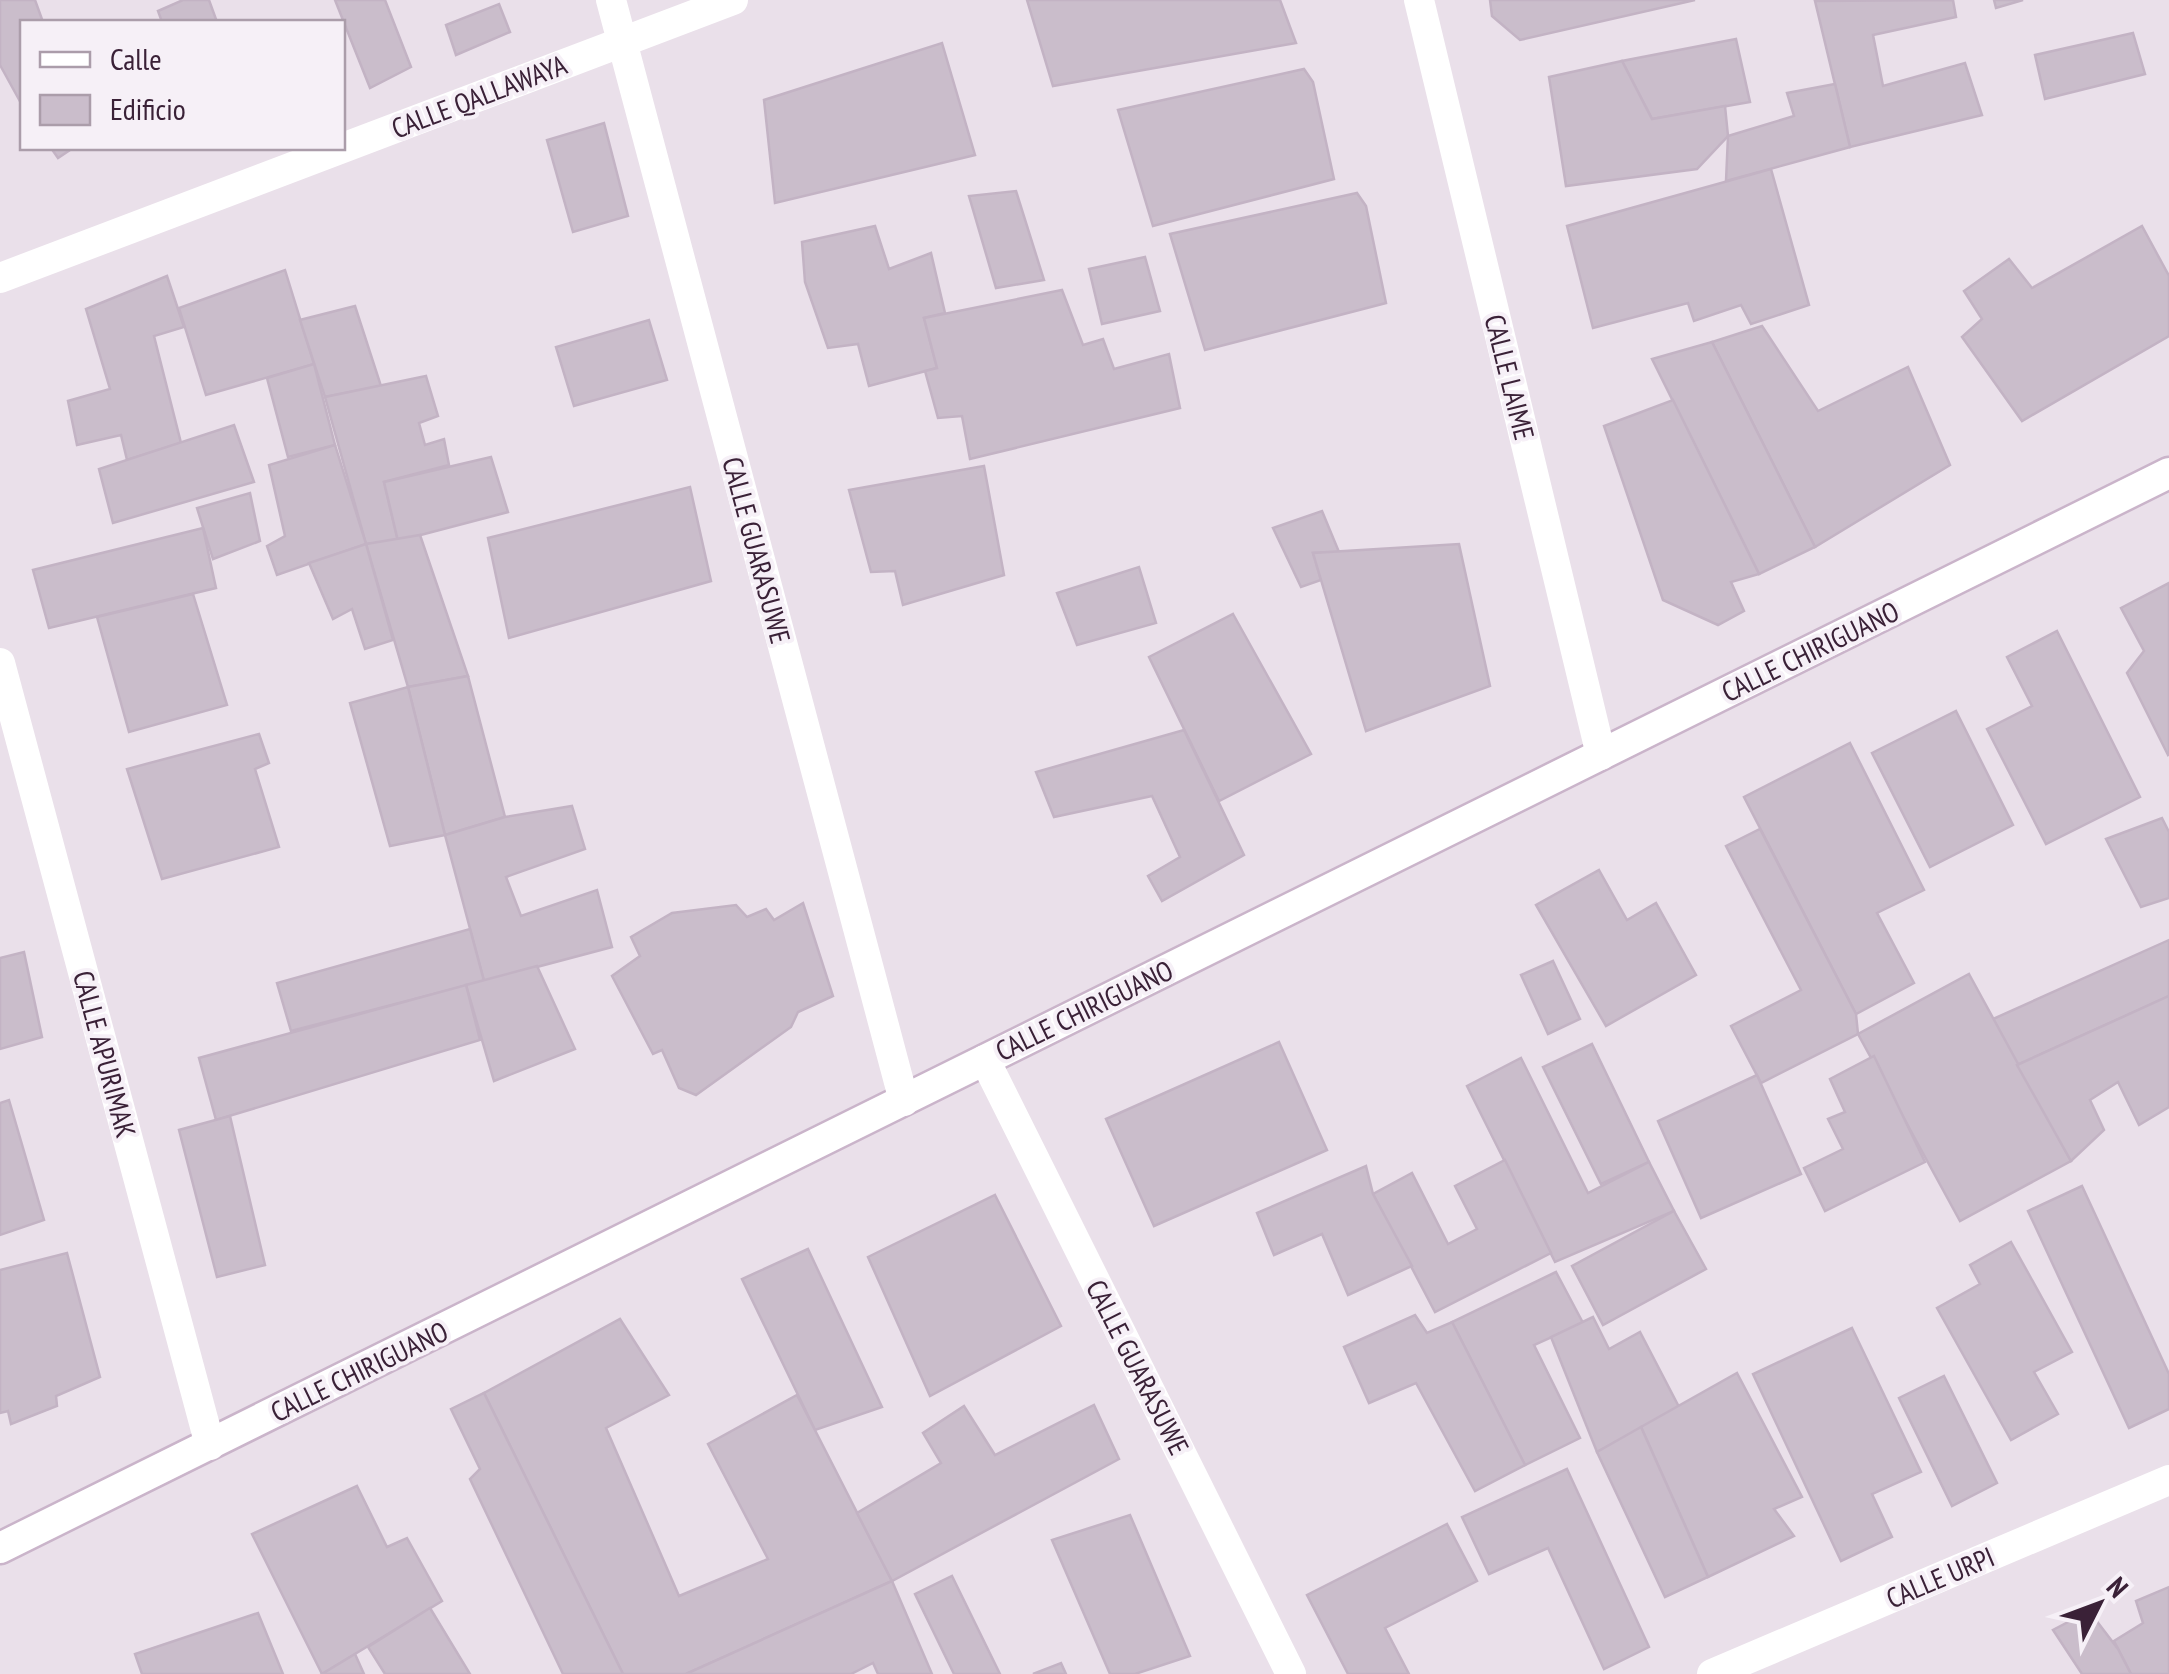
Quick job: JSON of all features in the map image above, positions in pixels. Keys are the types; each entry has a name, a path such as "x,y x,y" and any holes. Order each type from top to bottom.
{"street":[{"name":"CALLE GUARASUWE","path":"611,0 904,1101"},
{"name":"CALLE QALLAWAYA","path":"345,146 734,0"},
{"name":"CALLE LAIME","path":"1419,0 1601,754"},
{"name":"CALLE QALLAWAYA","path":"0,278 335,150"},
{"name":"CALLE CHIRIGUANO","path":"0,1548 2169,473"},
{"name":"CALLE APURIMAK","path":"0,662 210,1444"},
{"name":"CALLE GUARASUWE","path":"985,1060 1291,1674"},
{"name":"CALLE URPI","path":"1712,1674 2169,1480"}],"building":[{"path":"0,0 35,0 42,20 20,20 20,101 0,65"},
{"path":"183,0 209,0 216,20 161,20 158,11"},
{"path":"335,0 385,0 411,67 370,88"},
{"path":"1027,0 1280,0 1296,43 1053,86"},
{"path":"1490,0 1695,0 1520,40 1492,16"},
{"path":"1953,0 1956,17 1873,35 1883,86 1965,63 1982,115 1850,147 1815,1"},
{"path":"1994,0 2023,0 1996,8"},
{"path":"499,4 510,32 456,55 446,25"},
{"path":"2133,33 2145,74 2045,99 2035,55"},
{"path":"1736,39 1750,102 1652,119 1622,61"},
{"path":"942,43 975,155 775,203 764,100"},
{"path":"1622,61 1652,119 1725,106 1728,136 1697,169 1566,186 1549,77"},
{"path":"1304,69 1313,82 1334,179 1153,226 1118,110"},
{"path":"1835,84 1850,147 1726,181 1728,136 1794,116 1787,93"},
{"path":"604,123 628,216 573,232 547,140"},
{"path":"52,150 70,150 58,158"},
{"path":"1771,169 1809,305 1751,324 1741,305 1694,321 1688,303 1593,328 1567,226"},
{"path":"1016,191 1044,280 996,288 969,196"},
{"path":"1357,193 1366,206 1386,303 1205,350 1170,234"},
{"path":"875,226 889,269 931,253 945,313 924,318 937,368 869,386 858,344 828,348 805,282 802,242"},
{"path":"2142,226 2169,276 2169,336 2022,421 1962,337 1982,319 1964,291 2009,259 2032,288"},
{"path":"1145,257 1160,311 1102,324 1089,269"},
{"path":"285,270 314,364 206,395 179,308"},
{"path":"167,276 184,327 154,336 181,443 127,460 121,435 77,445 68,401 110,389 86,309"},
{"path":"1062,290 1083,345 1103,339 1114,369 1169,354 1180,408 970,459 962,416 938,418 925,371 937,368 924,318"},
{"path":"355,306 381,386 325,397 300,320"},
{"path":"649,320 667,380 574,406 556,347"},
{"path":"1762,326 1818,411 1908,367 1950,465 1815,547 1712,342"},
{"path":"1712,342 1815,547 1759,574 1652,359"},
{"path":"314,364 335,445 288,457 267,378"},
{"path":"426,376 438,416 419,423 425,445 444,439 449,465 384,482 398,541 366,544 325,397"},
{"path":"1673,400 1759,574 1731,582 1744,611 1718,625 1663,600 1604,426"},
{"path":"234,425 254,482 113,523 99,469"},
{"path":"335,445 366,544 277,575 267,546 285,536 269,465"},
{"path":"491,457 508,512 398,541 384,482"},
{"path":"984,466 1004,575 903,605 895,571 871,572 849,490"},
{"path":"690,487 711,581 509,638 488,538"},
{"path":"250,493 260,541 213,559 197,508"},
{"path":"1322,511 1339,552 1313,553 1321,580 1301,587 1273,528"},
{"path":"203,528 216,588 49,628 33,570"},
{"path":"420,535 468,676 408,687 366,544"},
{"path":"366,544 393,640 365,649 352,609 333,619 309,563"},
{"path":"1459,544 1490,686 1366,731 1313,553"},
{"path":"1139,567 1156,623 1077,645 1057,593"},
{"path":"2169,583 2168,755 2127,673 2144,651 2121,608"},
{"path":"193,594 227,705 129,732 97,617"},
{"path":"1233,614 1311,754 1219,801 1149,657"},
{"path":"2057,631 2140,797 2046,844 1987,729 2032,706 2007,657"},
{"path":"468,676 505,817 445,835 408,687"},
{"path":"408,687 445,835 390,846 350,703"},
{"path":"1956,711 2013,825 1930,867 1872,753"},
{"path":"1184,730 1244,855 1162,901 1148,876 1180,857 1152,796 1054,817 1036,772"},
{"path":"259,734 269,763 255,769 279,847 162,879 127,769"},
{"path":"1850,743 1924,890 1877,913 1914,983 1856,1014 1744,797"},
{"path":"572,806 585,849 506,877 521,916 597,890 612,947 484,981 445,835 505,817"},
{"path":"2162,818 2169,832 2169,898 2141,907 2106,839"},
{"path":"1760,829 1856,1014 1858,1034 1761,1083 1731,1026 1801,990 1726,846"},
{"path":"1599,870 1627,920 1656,903 1696,975 1606,1026 1536,905"},
{"path":"803,903 833,996 798,1012 791,1027 696,1095 679,1088 662,1050 653,1054 612,976 640,956 631,937 672,913 736,905 747,917 766,909 774,920"},
{"path":"470,929 484,981 291,1031 277,983"},
{"path":"2169,940 2169,996 2017,1065 1993,1019"},
{"path":"24,952 42,1037 0,1049 0,958"},
{"path":"1553,961 1580,1019 1548,1034 1521,975"},
{"path":"537,966 575,1049 494,1081 466,985"},
{"path":"1969,974 2071,1161 1960,1221 1858,1034"},
{"path":"466,985 480,1040 216,1120 199,1058"},
{"path":"2169,996 2169,1107 2139,1125 2118,1082 2090,1100 2104,1130 2071,1161 2017,1065"},
{"path":"1279,1042 1327,1150 1154,1226 1106,1119"},
{"path":"1592,1044 1649,1162 1601,1184 1543,1067"},
{"path":"1874,1056 1925,1162 1825,1211 1804,1168 1843,1149 1828,1119 1845,1112 1830,1079"},
{"path":"1521,1058 1588,1193 1649,1162 1674,1211 1555,1262 1467,1086"},
{"path":"1757,1075 1801,1174 1701,1218 1658,1121"},
{"path":"9,1100 44,1220 0,1235 0,1103"},
{"path":"230,1116 265,1265 217,1277 179,1130"},
{"path":"1505,1160 1551,1253 1435,1312 1373,1194 1412,1173 1448,1244 1477,1229 1455,1186"},
{"path":"1366,1166 1373,1194 1412,1266 1348,1295 1322,1234 1274,1255 1257,1213"},
{"path":"2082,1186 2169,1374 2169,1409 2129,1428 2028,1211"},
{"path":"995,1195 1061,1326 930,1396 868,1257"},
{"path":"1674,1211 1706,1269 1603,1325 1572,1266"},
{"path":"2011,1242 2072,1352 2034,1372 2058,1414 2011,1440 1937,1308 1980,1284 1970,1265"},
{"path":"808,1249 882,1407 815,1430 742,1279"},
{"path":"67,1253 100,1377 56,1396 57,1406 11,1424 8,1411 0,1413 0,1270"},
{"path":"1556,1272 1583,1323 1534,1345 1580,1438 1525,1465 1452,1322"},
{"path":"1415,1315 1427,1333 1452,1322 1525,1465 1475,1491 1416,1383 1369,1403 1344,1347"},
{"path":"1593,1317 1609,1349 1640,1332 1679,1407 1597,1452 1551,1337"},
{"path":"620,1319 669,1395 606,1428 679,1596 768,1559 708,1444 797,1395 892,1581 686,1674 623,1674 484,1393"},
{"path":"1852,1328 1921,1472 1872,1494 1892,1537 1841,1561 1753,1374"},
{"path":"1737,1373 1802,1497 1774,1509 1794,1536 1708,1577 1641,1427"},
{"path":"1944,1376 1997,1483 1952,1506 1899,1398"},
{"path":"484,1393 623,1674 563,1674 470,1479 480,1469 451,1409"},
{"path":"1094,1405 1119,1459 892,1581 857,1513 941,1463 923,1433 964,1406 995,1455"},
{"path":"1641,1427 1708,1577 1665,1597 1597,1452"},
{"path":"1567,1469 1649,1647 1604,1669 1548,1548 1489,1574 1462,1517"},
{"path":"357,1486 387,1547 407,1538 442,1601 322,1674 252,1534"},
{"path":"1130,1515 1190,1656 1135,1674 1110,1674 1052,1540"},
{"path":"1447,1524 1477,1581 1385,1628 1409,1674 1348,1674 1307,1595"},
{"path":"952,1576 1000,1674 954,1674 915,1594"},
{"path":"892,1581 932,1674 878,1674 873,1663 851,1674 686,1674"},
{"path":"2169,1587 2169,1674 2131,1674 2114,1641 2143,1623 2136,1601"},
{"path":"430,1608 470,1674 385,1674 368,1647"},
{"path":"2089,1611 2118,1649 2131,1674 2082,1674 2053,1630"},
{"path":"258,1613 283,1674 142,1674 135,1654"},
{"path":"355,1654 364,1674 322,1674"},
{"path":"1061,1663 1066,1674 1033,1674"}]}
